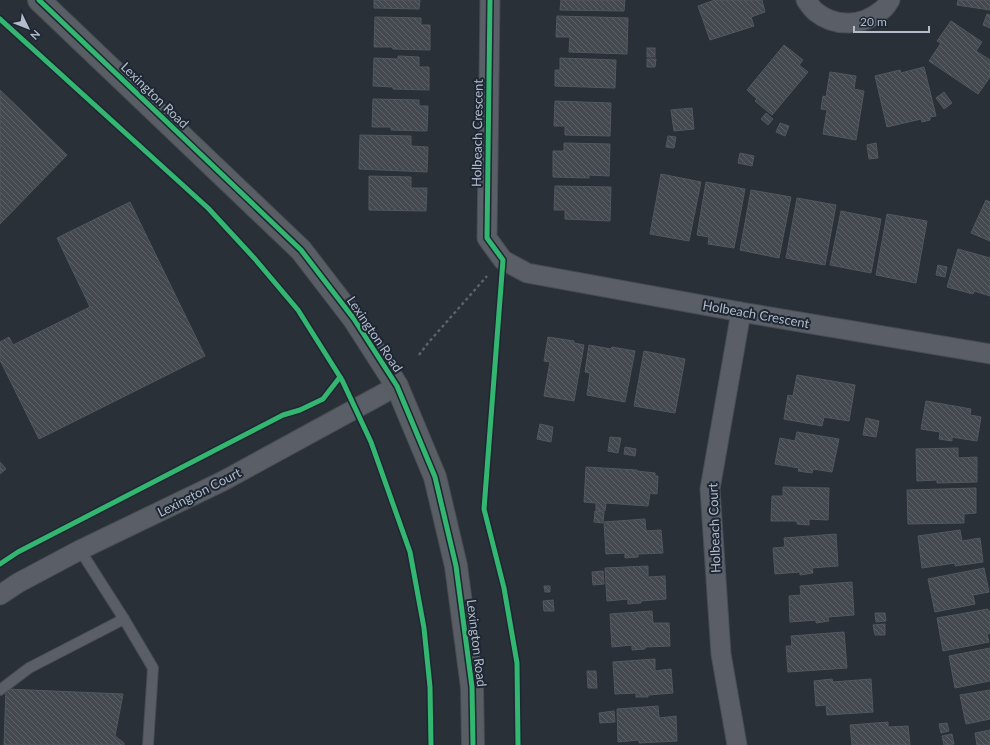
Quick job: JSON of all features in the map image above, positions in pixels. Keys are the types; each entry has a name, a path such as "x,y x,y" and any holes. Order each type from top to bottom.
{"main road":[{"name":"Lexington Road","path":"39,0 301,250 354,318 397,386 435,477 456,566 472,687 473,745"}],"street":[{"name":"Holbeach Crescent","path":"490,0 487,238 503,260 527,273 741,312 990,354"},
{"path":"806,0 816,12 832,21 850,24 868,20 884,9 890,0"},
{"name":"Holbeach Court","path":"737,745 721,654 710,489 741,312"},
{"name":"Lexington Court","path":"0,595 80,550 223,481 397,386"}],"lane":[{"path":"80,550 153,668 148,745"},
{"path":"0,690 29,668 124,619"}],"path":[{"path":"419,356 428,343 490,272"}],"building":[{"path":"374,0 420,0 419,9 374,8"},
{"path":"561,0 625,0 624,11 560,10"},
{"path":"715,0 762,0 765,12 751,17 754,26 710,40 698,6"},
{"path":"958,0 990,0 990,10 957,5"},
{"path":"987,14 990,15 990,28 983,25"},
{"path":"557,16 628,18 627,54 569,52 570,37 556,37"},
{"path":"375,17 421,18 421,25 430,25 430,50 374,47"},
{"path":"951,21 982,42 976,51 990,60 990,77 978,94 929,61 941,43 937,41"},
{"path":"784,45 803,60 799,65 808,72 772,115 755,101 757,99 747,90"},
{"path":"647,48 655,48 655,57 647,57"},
{"path":"398,56 419,57 419,67 429,67 429,90 393,89 393,87 373,86 374,58 398,59"},
{"path":"560,58 616,60 615,88 555,86 555,70 560,70"},
{"path":"647,59 656,59 655,67 647,67"},
{"path":"924,67 936,116 930,117 930,120 922,122 921,119 887,127 875,76 900,70 901,73"},
{"path":"830,72 856,76 854,89 864,91 856,140 823,134 827,110 821,109 823,96 826,97"},
{"path":"0,90 67,155 0,224"},
{"path":"944,92 952,103 944,109 936,98"},
{"path":"373,99 419,100 419,106 428,106 427,131 391,130 391,127 372,127"},
{"path":"555,101 611,103 610,136 565,135 565,126 554,126"},
{"path":"692,108 694,129 674,131 671,110"},
{"path":"766,113 773,119 768,125 761,119"},
{"path":"780,123 789,126 785,136 776,132"},
{"path":"360,135 411,136 411,146 428,147 427,172 359,169"},
{"path":"668,136 676,137 674,148 666,147"},
{"path":"564,143 610,144 609,176 589,175 589,178 553,177 553,151 564,151"},
{"path":"876,143 878,158 869,159 867,145"},
{"path":"740,153 754,156 752,166 738,163"},
{"path":"661,174 701,182 689,241 650,234"},
{"path":"369,176 411,177 411,188 427,188 426,211 369,210"},
{"path":"706,182 745,189 734,248 708,244 709,237 697,235"},
{"path":"555,186 611,187 610,221 565,219 565,210 554,210"},
{"path":"751,190 791,197 779,258 740,250"},
{"path":"797,198 836,205 825,265 786,258"},
{"path":"986,200 990,202 990,241 971,233"},
{"path":"130,202 205,356 39,439 0,360 0,342 9,337 13,345 90,307 57,238"},
{"path":"841,211 881,219 871,273 830,265"},
{"path":"887,214 927,221 916,283 876,275"},
{"path":"958,249 990,258 990,296 974,291 973,294 947,287"},
{"path":"938,265 947,267 945,277 936,275"},
{"path":"548,337 574,341 574,343 584,345 574,401 544,396 550,362 544,361"},
{"path":"589,345 635,351 625,402 587,395 590,373 585,372"},
{"path":"644,351 685,359 675,413 634,406"},
{"path":"797,375 855,385 849,421 824,417 822,426 784,419 788,395 793,396"},
{"path":"926,401 971,409 970,415 981,417 977,441 952,437 952,441 939,439 940,432 921,429"},
{"path":"866,418 879,421 876,437 863,435"},
{"path":"540,424 553,427 551,442 537,439"},
{"path":"797,432 839,439 832,472 813,469 812,473 798,471 799,468 775,464 780,438 795,441"},
{"path":"610,437 621,438 618,453 608,451"},
{"path":"625,447 636,449 635,456 624,454"},
{"path":"958,448 958,458 977,457 977,482 937,483 937,480 917,481 916,449"},
{"path":"0,462 6,469 0,474"},
{"path":"586,467 637,470 655,473 655,476 658,476 657,494 650,493 648,506 606,503 605,511 596,510 596,503 584,502"},
{"path":"783,487 829,488 828,520 809,519 809,525 797,524 797,521 771,521 772,496 783,496"},
{"path":"976,488 976,513 964,514 964,523 908,524 907,490"},
{"path":"595,511 604,512 603,523 594,522"},
{"path":"645,519 646,531 661,530 663,553 638,554 638,557 625,558 625,553 606,554 604,522"},
{"path":"960,530 962,541 980,538 983,562 955,566 955,563 922,568 918,536"},
{"path":"836,534 838,566 812,568 813,573 800,575 800,572 775,574 773,548 785,547 784,538"},
{"path":"648,566 648,577 665,576 666,599 641,601 641,603 628,604 628,599 607,601 605,568"},
{"path":"984,568 989,592 973,595 975,604 935,612 928,579"},
{"path":"603,571 604,584 593,585 592,572"},
{"path":"852,582 854,615 828,617 829,621 816,623 816,620 790,622 789,596 801,595 800,586"},
{"path":"544,586 550,586 550,592 545,592"},
{"path":"553,600 554,611 544,611 543,601"},
{"path":"988,609 988,611 990,611 990,633 987,634 989,642 943,651 937,618"},
{"path":"652,611 653,623 669,623 670,646 645,647 645,649 632,650 632,645 612,647 610,614"},
{"path":"875,613 885,613 886,621 876,622"},
{"path":"885,624 885,635 875,635 873,625"},
{"path":"844,632 847,668 788,672 786,646 792,646 791,636"},
{"path":"990,648 990,681 955,688 949,656"},
{"path":"655,659 655,671 671,669 673,693 648,695 648,697 636,697 636,693 615,694 613,662"},
{"path":"587,671 596,671 597,688 588,688"},
{"path":"832,679 833,682 871,679 873,712 827,715 826,705 816,706 814,681"},
{"path":"6,689 123,694 115,736 124,743 124,745 4,745"},
{"path":"990,690 990,719 966,724 960,695"},
{"path":"658,706 659,718 676,716 677,741 639,743 639,740 618,742 617,709"},
{"path":"614,711 615,722 600,723 599,713"},
{"path":"888,722 888,727 908,726 910,745 852,745 850,725"},
{"path":"947,723 949,731 941,733 939,724"},
{"path":"990,730 990,745 977,745 975,733"},
{"path":"952,734 954,744 944,745 942,736"}],"cycle path":[{"path":"39,0 301,250 354,319 397,386 435,477 456,566 472,687 473,745"},
{"path":"490,0 487,238 503,260 484,509 504,588 517,663 518,745"},
{"path":"0,19 208,208 255,259 298,310 342,380 371,442 410,552 424,628 430,687 431,745"},
{"path":"0,564 18,552 283,415 300,410 323,399 340,377"}]}
